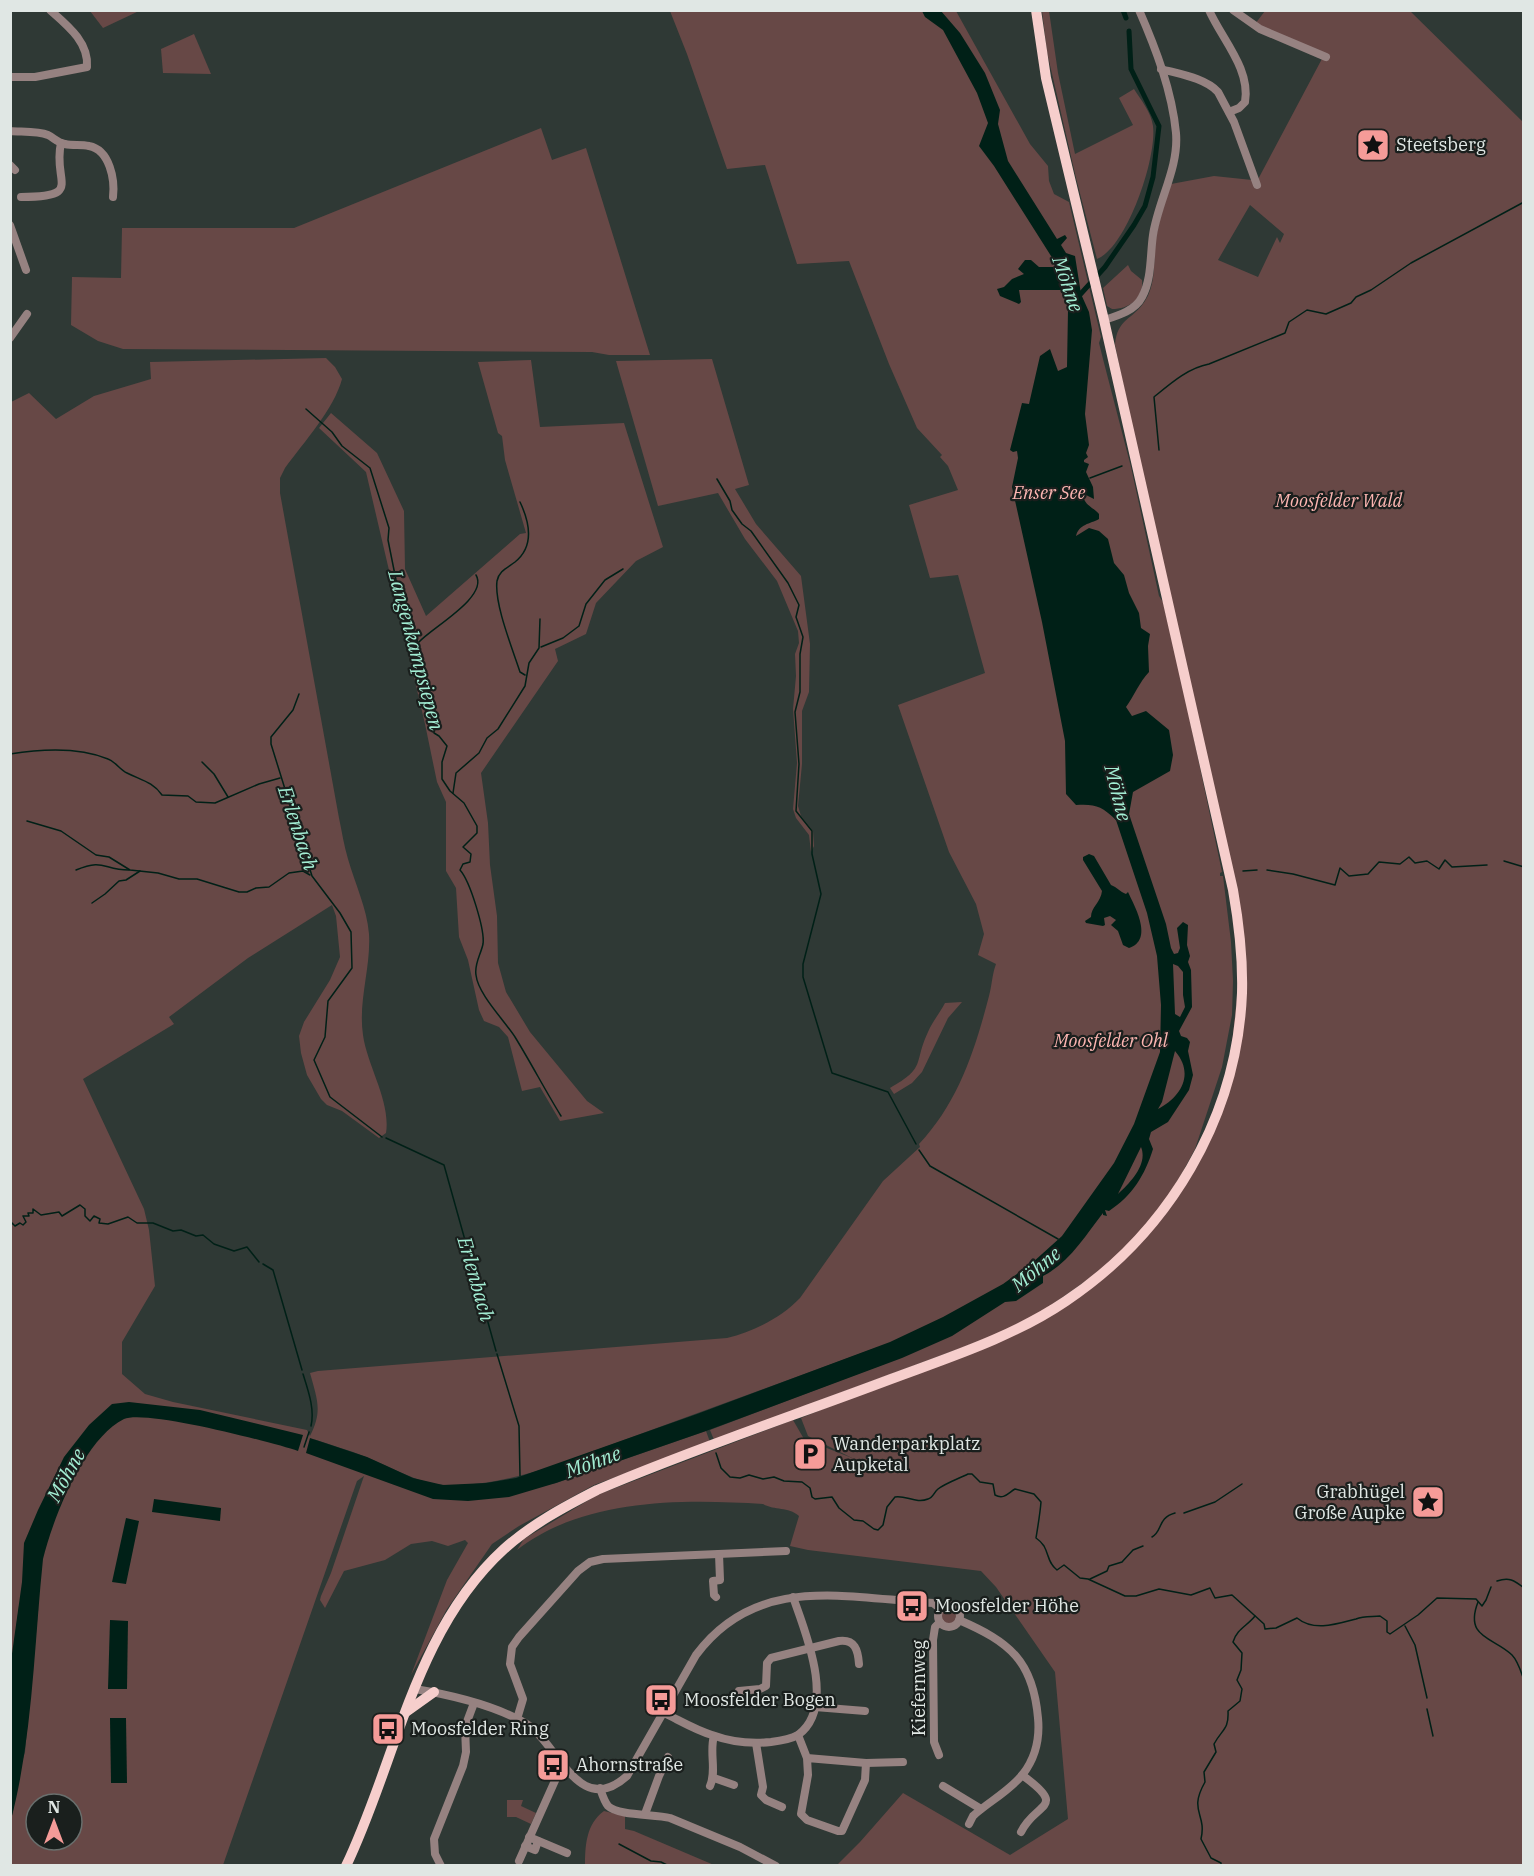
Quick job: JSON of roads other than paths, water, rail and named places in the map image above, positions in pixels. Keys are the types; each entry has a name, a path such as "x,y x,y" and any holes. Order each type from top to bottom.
{"main road":[{"path":"346,1866 415,1689 438,1638 464,1594 504,1549 538,1522 565,1506 619,1481 957,1354 1014,1330 1044,1314 1092,1283 1142,1236 1185,1179 1217,1114 1228,1082 1238,1031 1242,993 1238,921 1228,864 1104,320 1046,78 1036,10"},
{"path":"406,1712 434,1692"}],"street":[{"path":"10,77 35,77 87,67 84,50 78,36 50,10"},
{"path":"1104,320 1136,306 1143,296 1155,218 1174,160 1176,134 1170,98 1139,10"},
{"path":"1209,10 1237,61 1246,88 1243,105 1229,112"},
{"path":"1233,10 1260,29 1326,57"},
{"path":"1161,69 1214,88 1229,112 1257,185"},
{"path":"10,131 44,134 61,143 88,146 101,153 112,173 113,197"},
{"path":"21,197 49,197 59,191 62,183 61,143"},
{"path":"10,225 26,270"},
{"path":"10,338 27,314"},
{"path":"517,1719 523,1699 510,1664 512,1647 529,1625 585,1565 603,1559 786,1551"},
{"path":"716,1598 713,1581 720,1580 719,1554"},
{"path":"415,1689 474,1703 517,1719 542,1737 577,1782 600,1788 615,1784 627,1776 693,1659 708,1639 721,1628 752,1610 793,1597 817,1594 933,1603 941,1609"},
{"path":"662,1712 727,1740 756,1743 779,1741 798,1735 815,1707 816,1680 810,1648 793,1597"},
{"path":"948,1605 954,1606 959,1613 959,1620 950,1627 940,1622 938,1616 941,1609 948,1605"},
{"path":"959,1620 1006,1647 1022,1663 1032,1680 1037,1706 1038,1743 1034,1757 1022,1775 972,1816 969,1824"},
{"name":"Kiefernweg","path":"939,1755 934,1742 933,1649 934,1631 940,1622"},
{"path":"739,1691 760,1689 766,1686 767,1663 771,1658 839,1641 849,1641 857,1649 859,1664"},
{"path":"441,1866 435,1854 434,1839 463,1766 466,1752 465,1727 474,1703"},
{"path":"815,1707 865,1711"},
{"path":"798,1735 807,1758 808,1775 801,1814 807,1820 842,1831 865,1780 866,1763"},
{"path":"714,1736 712,1782 734,1785"},
{"path":"756,1743 763,1786 761,1795 766,1800 782,1807"},
{"path":"645,1814 668,1757"},
{"path":"807,1758 866,1763 903,1762"},
{"path":"519,1861 562,1765"},
{"path":"1021,1832 1024,1825 1042,1809 1046,1800 1042,1790 1022,1775"},
{"path":"943,1786 981,1809"},
{"path":"600,1788 604,1800 611,1809 670,1818 740,1847 776,1866"},
{"path":"529,1837 567,1853"},
{"path":"525,1846 534,1850 538,1841"}],"water":[{"name":"Enser See","path":"922,11 941,11 960,33 985,73 1000,110 998,124 1008,161 1057,239 1065,235 1067,238 1061,245 1066,253 1075,256 1081,294 1089,312 1092,330 1085,414 1089,445 1086,453 1088,457 1084,462 1089,464 1086,472 1093,487 1094,499 1084,494 1083,497 1088,505 1099,514 1099,519 1082,527 1076,536 1089,528 1099,531 1108,539 1114,563 1124,575 1129,593 1139,613 1141,628 1150,634 1149,672 1126,707 1132,716 1146,711 1169,730 1173,755 1170,771 1133,792 1129,814 1174,954 1178,953 1180,948 1177,928 1183,922 1188,925 1187,945 1190,956 1188,962 1191,970 1192,1007 1179,1031 1181,1036 1190,1042 1188,1051 1193,1075 1189,1090 1168,1122 1151,1132 1149,1139 1153,1149 1146,1168 1131,1192 1109,1211 1105,1210 1107,1216 1103,1213 1069,1256 1043,1276 1043,1283 1016,1301 1005,1302 952,1336 902,1358 706,1431 509,1497 468,1501 433,1499 306,1453 310,1438 367,1457 413,1478 443,1485 486,1483 516,1478 890,1342 943,1317 1003,1284 1032,1263 1062,1236 1114,1163 1134,1124 1160,1052 1161,1005 1157,956 1147,913 1116,820 1098,807 1076,805 1066,794 1065,741 1012,487 1018,458 1017,451 1010,450 1022,403 1029,404 1040,356 1050,349 1058,371 1067,367 1066,290 1019,290 1021,302 1019,304 1000,296 997,289 1024,274 1018,269 1025,260 1031,260 1039,267 1058,267 979,146 988,123 977,93 943,30 925,17","holes":["1173,964 1183,972 1185,1007 1180,1017 1175,1014","1175,1051 1184,1068 1183,1084 1173,1098 1158,1109 1162,1102","1141,1147 1143,1153 1140,1166 1133,1178 1118,1194"]},
{"path":"1089,854 1094,856 1111,885 1126,894 1128,892 1135,906 1142,931 1136,944 1129,948 1123,945 1118,931 1111,925 1116,920 1110,916 1104,918 1105,925 1103,926 1085,921 1091,917 1102,891 1083,860 1083,857"},
{"name":"Möhne","path":"129,1402 200,1410 303,1435 298,1451 181,1422 136,1417 124,1419 109,1429 83,1461 62,1502 43,1559 24,1756 11,1820 10,1668 22,1582 24,1543 64,1457 89,1425 112,1404"},
{"path":"154,1499 221,1508 220,1521 152,1512"},
{"path":"126,1518 139,1521 126,1584 112,1582"},
{"path":"110,1620 128,1621 127,1689 108,1689"},
{"path":"110,1718 126,1718 127,1783 111,1783"}],"waterway":[{"path":"1123,10 1126,18"},
{"name":"Möhne","path":"1077,298 1105,267 1134,225 1145,206 1153,177 1159,126 1131,69 1129,31"},
{"path":"1159,450 1154,397 1180,377 1201,366 1285,333 1289,322 1307,310 1326,314 1351,303 1356,297 1371,290 1411,263 1524,202"},
{"name":"Langenkampsiepen","path":"306,409 332,432 342,446 370,468 389,528 388,540 396,580 418,643 420,672 430,694 434,733 447,746 442,762 442,779 450,791 464,803 477,826 477,833 463,847 471,854 470,862 463,864 460,870 472,895 482,928 483,944 476,971 478,982 486,998 515,1037 561,1116"},
{"path":"1090,478 1122,466"},
{"path":"717,479 730,501 732,510 742,524 751,531 788,583 799,605 796,617 803,637 800,654 800,692 795,712 799,764 796,811 812,831 812,854 821,894 803,964 803,977 832,1073 888,1092 916,1144"},
{"path":"520,502 528,525 528,541 521,556 500,575 497,581 497,591 509,640 520,672 525,675"},
{"path":"541,647 563,638 579,626 586,604 605,580 623,569"},
{"path":"419,642 467,602 478,584 476,575"},
{"path":"453,793 456,773 479,753 487,738 498,729 525,686 529,663 539,648 540,619"},
{"name":"Erlenbach","path":"299,694 293,710 271,737 271,744 312,876 340,913 351,932 352,968 328,1001 325,1037 314,1060 330,1097 382,1137"},
{"path":"10,754 60,750 97,755 111,760 125,772 151,784 162,795 188,796 196,802 215,803 259,784 280,778"},
{"path":"202,762 214,774 228,797"},
{"path":"27,821 61,831 96,855 109,857 130,870 158,873 179,879 197,879 239,892 269,887 289,873 303,871 310,875"},
{"path":"1267,870 1335,885 1340,868 1349,876 1368,874 1379,862 1400,864 1409,857 1415,863 1427,861 1439,869 1445,860 1452,867 1487,865"},
{"path":"1504,861 1524,867"},
{"path":"76,870 92,865 129,870"},
{"path":"1243,871 1257,870"},
{"path":"92,903 119,881 126,880 140,871"},
{"name":"Erlenbach","path":"386,1138 444,1165 496,1351"},
{"name":"Möhne","path":"919,1150 930,1166 1058,1239"},
{"path":"10,1227 12,1223 15,1226 20,1223 23,1225 26,1222 23,1216 29,1216 28,1213 33,1213 33,1209 41,1215 59,1212 62,1216 80,1205 85,1209 85,1216 90,1221 94,1216 100,1219 99,1223 108,1224 128,1217 137,1223 153,1223 173,1231 181,1230 196,1236 203,1235 214,1244 234,1251 247,1247 259,1262"},
{"path":"263,1264 273,1270 302,1370"},
{"name":"Erlenbach","path":"497,1354 519,1426 520,1476"},
{"path":"303,1374 312,1406 311,1426"},
{"path":"304,1447 309,1432"},
{"path":"716,1453 721,1468 730,1477 740,1478 749,1475 763,1479 774,1477 784,1481 802,1482 810,1488 812,1497 815,1499 832,1497 839,1508 854,1520 863,1521 878,1530 883,1525 887,1507 895,1497 919,1501 928,1499 945,1485 972,1474 980,1482 993,1484 995,1495 1001,1497 1015,1489 1034,1494 1041,1502 1036,1538 1044,1546 1050,1562 1057,1570 1064,1565 1080,1578 1088,1579 1125,1596 1136,1596 1159,1589 1191,1595 1210,1588 1215,1598 1232,1595 1264,1624 1265,1629 1276,1628 1297,1618 1311,1625 1326,1626 1362,1617 1380,1616 1387,1621 1387,1632 1390,1634 1418,1615 1437,1598 1476,1599 1482,1606 1491,1587"},
{"path":"1184,1513 1215,1502 1242,1484"},
{"path":"1152,1537 1165,1518 1175,1513"},
{"path":"1090,1579 1107,1571 1109,1566 1122,1562 1133,1550 1143,1546"},
{"path":"1497,1581 1511,1580 1524,1588"},
{"path":"1478,1602 1475,1614 1478,1630 1512,1655 1518,1663 1524,1680"},
{"path":"1221,1866 1221,1863 1211,1858 1201,1839 1202,1823 1198,1800 1205,1782 1204,1772 1216,1752 1214,1744 1226,1726 1228,1711 1240,1701 1242,1689 1237,1680 1241,1670 1242,1653 1233,1642 1255,1616"},
{"path":"1405,1626 1415,1645 1427,1698"},
{"path":"1427,1709 1433,1736"},
{"path":"619,1844 651,1861 669,1866"}],"place":[{"name":"Steetsberg","path":"1373,145"},
{"name":"Wanderparkplatz Aupketal","path":"810,1454"},
{"name":"Grabhügel Große Aupke","path":"1428,1502"},
{"name":"Moosfelder Höhe","path":"912,1606"},
{"name":"Moosfelder Bogen","path":"661,1700"},
{"name":"Moosfelder Ring","path":"388,1729"},
{"name":"Ahornstraße","path":"553,1765"}],"park label":[{"name":"Moosfelder Wald","path":"1339,501"},
{"name":"Moosfelder Ohl","path":"1111,1041"}]}
